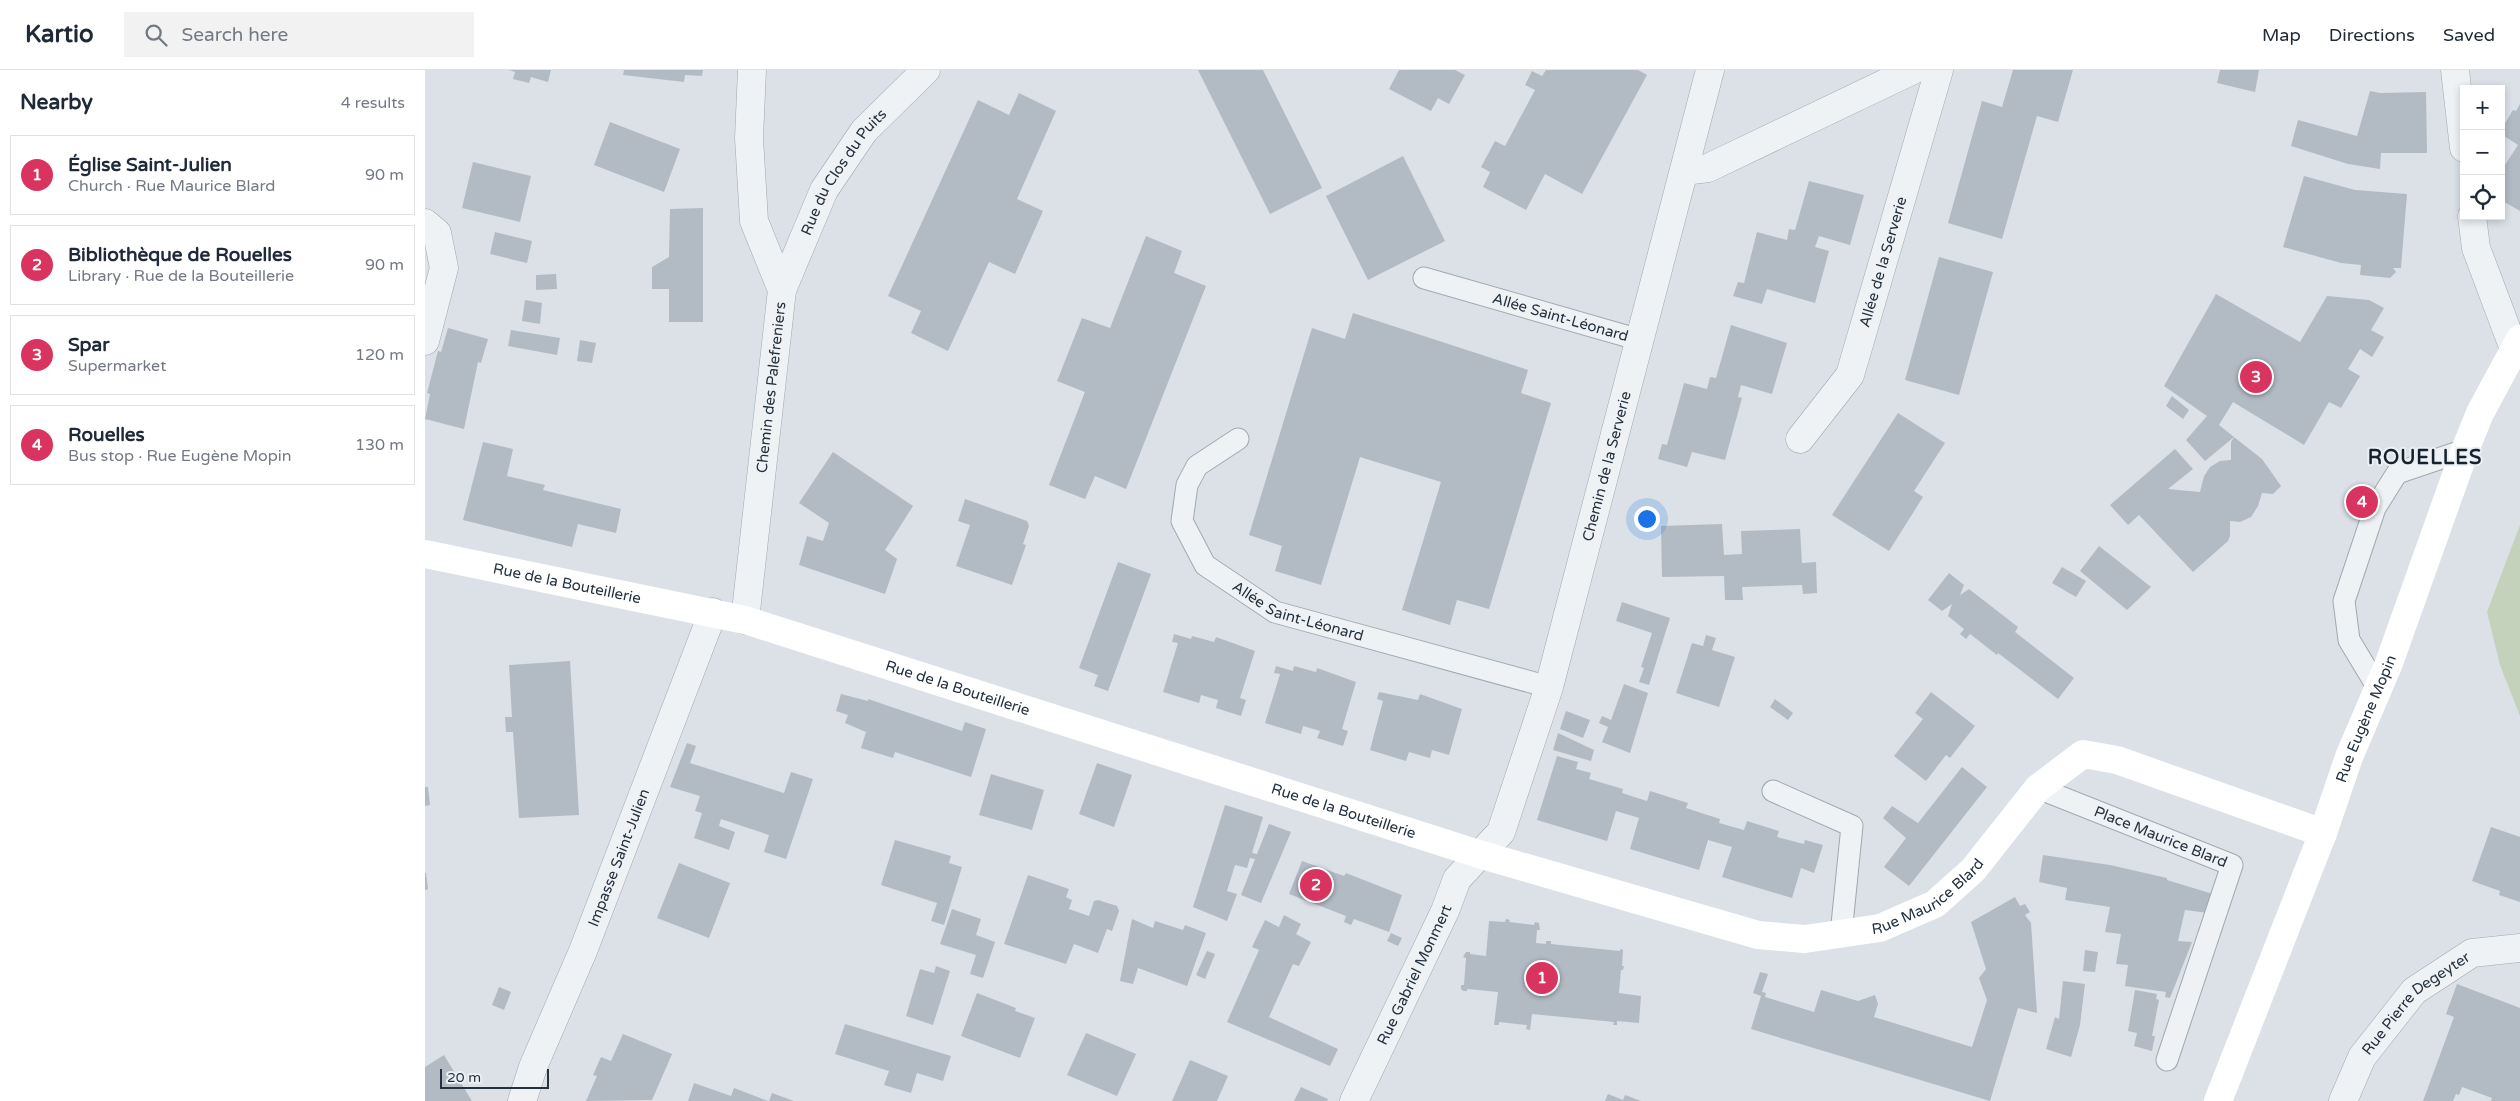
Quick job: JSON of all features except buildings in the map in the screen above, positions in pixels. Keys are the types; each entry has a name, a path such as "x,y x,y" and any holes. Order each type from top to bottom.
{"street":[{"name":"Chemin des Palefreniers","path":"745,620 782,290 754,221 749,138 752,70"},
{"name":"Rue du Clos du Puits","path":"782,290 824,190 864,131 925,70"},
{"name":"Chemin de la Serverie","path":"1482,855 1501,832 1549,687 1710,70"},
{"path":"1684,172 1708,168 1913,70"},
{"name":"Allée de la Serverie","path":"1800,439 1851,375 1939,70"},
{"path":"2455,70 2462,130"},
{"path":"2472,220 2476,248 2518,347"},
{"path":"425,223 437,233 445,268 425,342"},
{"name":"Rue Eugène Mopin","path":"2218,1101 2323,833 2349,757 2378,688 2465,450 2480,413 2518,347"},
{"name":"Rue de la Bouteillerie","path":"425,554 745,620 1482,855"},
{"name":"Impasse Saint-Julien","path":"522,1101 533,1067 583,951 713,612"},
{"name":"Rue Maurice Blard","path":"1482,855 1758,934 1805,939 1880,928 1935,904 1973,870 2038,788 2083,754 2109,758 2323,833"},
{"name":"Rue Gabriel Monmert","path":"1354,1101 1445,911 1457,879 1482,855"},
{"name":"Rue Pierre Degeyter","path":"2343,1101 2362,1057 2414,991 2472,953 2520,948"}],"lane":[{"name":"Allée Saint-Léonard","path":"1424,278 1640,340"},
{"name":"Allée Saint-Léonard","path":"1238,439 1197,466 1187,485 1181,521 1205,565 1275,612 1549,687"},
{"path":"2378,688 2349,640 2344,601 2375,508 2397,473 2465,450"},
{"name":"Place Maurice Blard","path":"2038,788 2232,865 2167,1060"},
{"path":"1773,791 1853,826 1841,934"}],"green space":[{"path":"2520,525 2520,716 2500,665 2487,612"}],"place":[{"name":"Spar","path":"2256,377"},
{"name":"Rouelles","path":"2362,502"},
{"name":"Bibliothèque de Rouelles","path":"1316,885"},
{"name":"Église Saint-Julien","path":"1542,978"}],"district":[{"name":"ROUELLES","path":"2425,458"}]}
